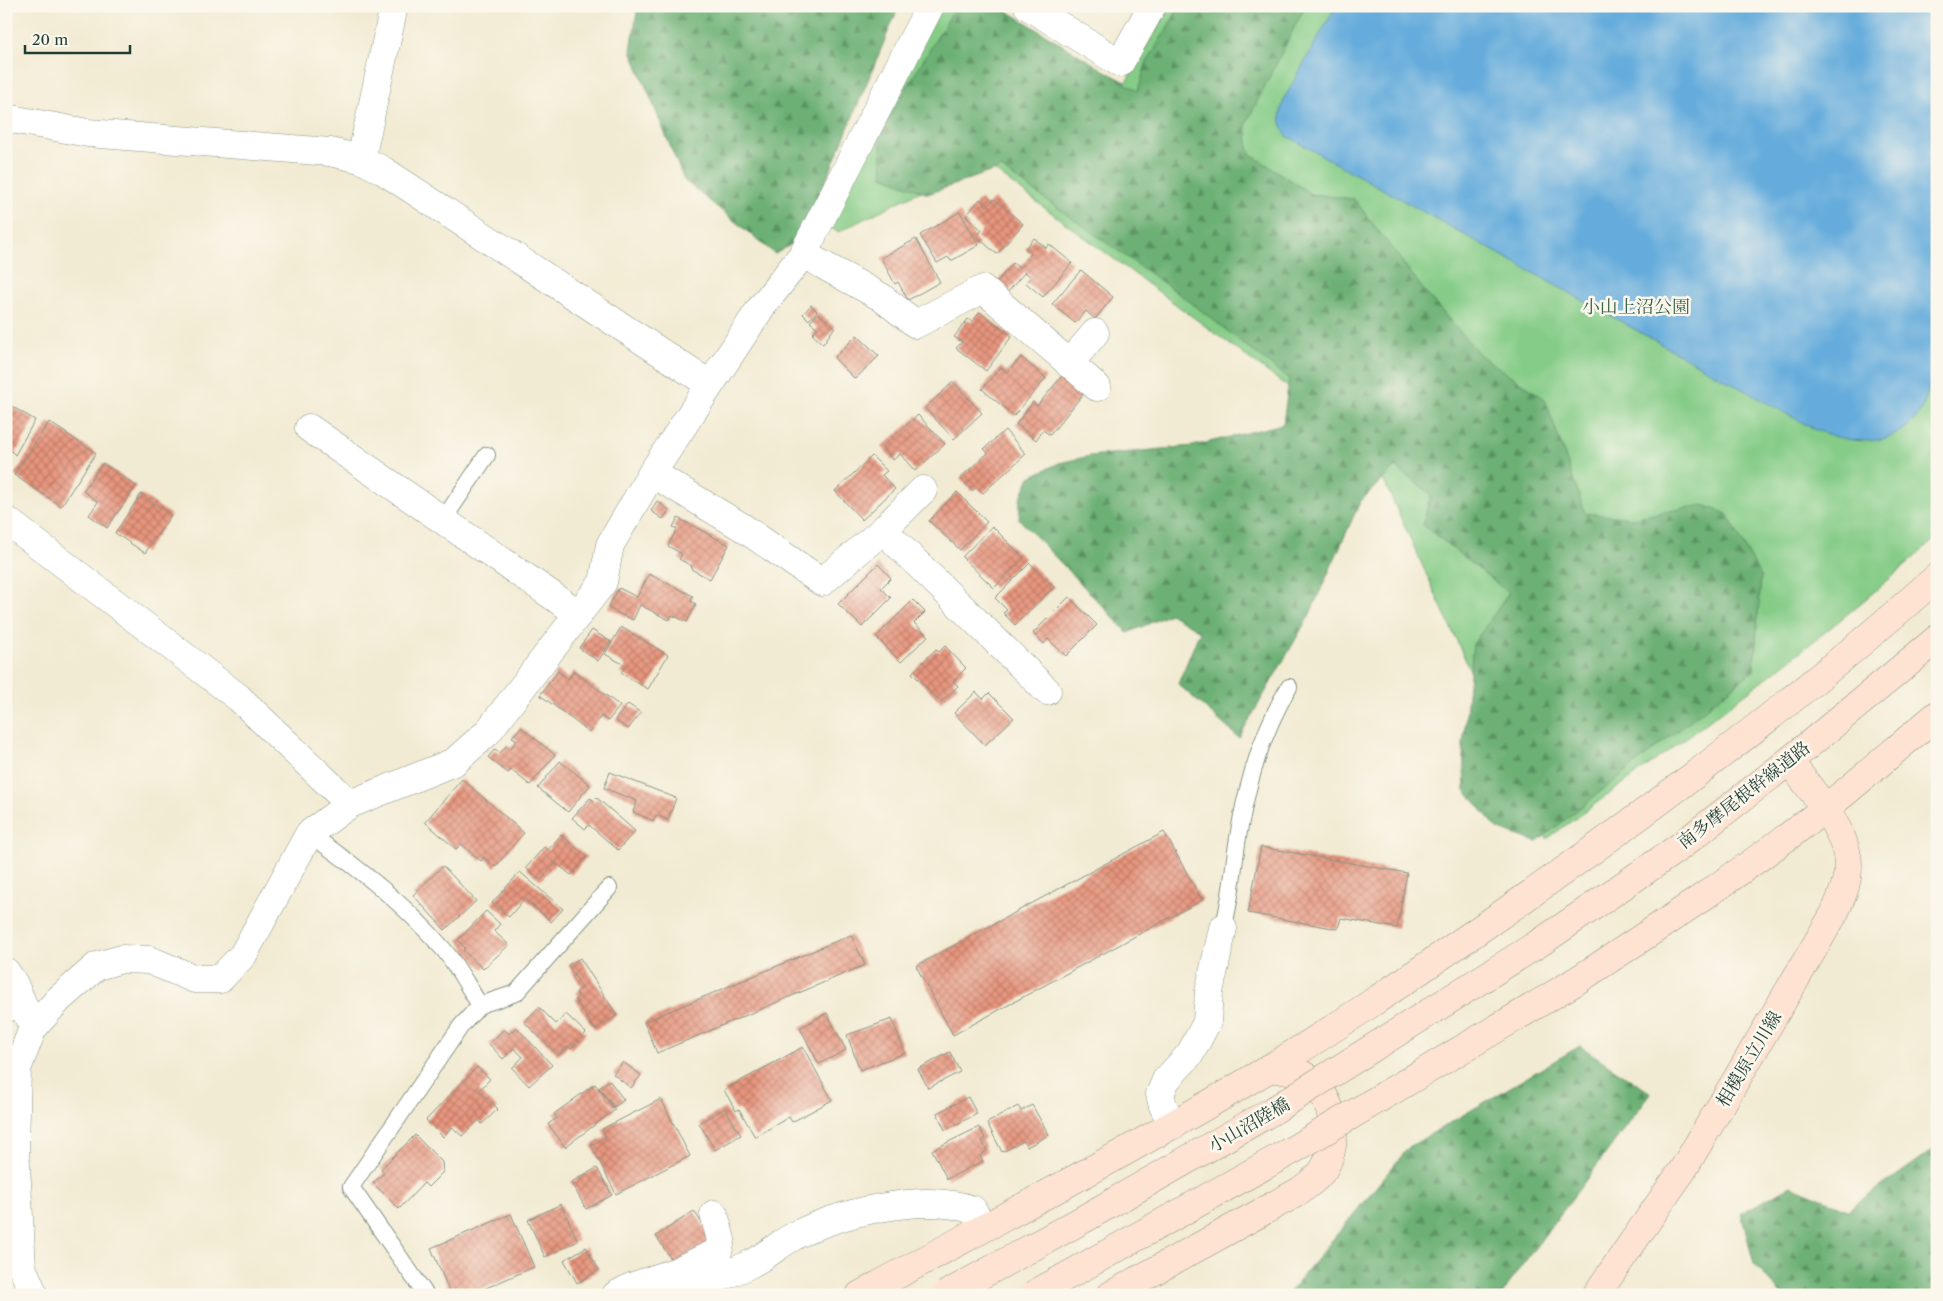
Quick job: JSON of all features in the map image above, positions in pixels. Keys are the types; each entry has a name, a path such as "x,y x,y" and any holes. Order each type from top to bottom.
{"main road":[{"path":"860,1295 1173,1125 1268,1069 1411,976 1594,849 1704,769 1937,577"},
{"name":"南多摩尾根幹線道路","path":"1544,940 1678,848 1789,761 1937,639"},
{"path":"1033,1295 1296,1148 1574,982 1706,896 1825,808 1937,715"},
{"name":"相模原立川線","path":"1596,1295 1684,1168 1834,914 1845,889 1848,867 1844,846 1825,808 1789,761"},
{"name":"小山沼陸橋","path":"946,1295 1274,1110 1544,940"},
{"path":"1111,1295 1300,1191 1322,1171 1331,1152 1333,1120 1326,1097 1306,1076 1288,1069 1268,1069"}],"street":[{"path":"360,159 394,6"},
{"path":"21,1016 59,999 97,966 122,959 149,960 195,979 220,979 243,954 309,834 350,804 454,762 487,733 518,690 603,582 610,545 652,473 760,309 803,254 930,6"},
{"path":"1028,6 1120,63 1152,6"},
{"path":"6,118 88,133 330,152 360,159 384,171 709,384"},
{"path":"803,254 881,297 916,324 983,289 1097,387"},
{"path":"1070,364 1095,333"},
{"path":"309,428 579,614"},
{"path":"652,473 742,527 822,582 884,530 923,490"},
{"path":"6,520 239,698 350,804"},
{"path":"884,530 1048,691"},
{"path":"1173,1125 1162,1106 1160,1094 1166,1080 1190,1054 1207,1022 1209,992 1223,928"},
{"path":"6,972 21,1016 17,1069 16,1150 22,1267 34,1295"},
{"path":"672,1295 751,1264 790,1238 839,1216 908,1205 962,1206 974,1210 983,1228"},
{"path":"616,1295 631,1287 675,1272 718,1252 721,1240 714,1214"}],"lane":[{"path":"443,520 487,455"},
{"path":"1223,928 1230,903 1240,828 1252,768 1266,731 1289,687"},
{"path":"309,834 357,866 401,907 445,951 480,1004"},
{"path":"426,1295 351,1187 461,1026 480,1004 516,993 609,888"}],"green space":[{"path":"638,6 899,6 802,238 775,254 684,180 631,50"},
{"name":"小山上沼公園","path":"939,6 977,6 1126,82 1170,6 1937,6 1937,537 1891,578 1795,656 1547,839 1368,446 981,161 838,232 818,221"},
{"path":"956,6 999,6 1138,91 1146,64 1180,6 1305,6 1246,124 1249,153 1311,194 1354,199 1426,293 1480,355 1545,399 1585,513 1631,518 1703,505 1727,514 1761,577 1754,670 1537,842 1498,829 1465,790 1463,744 1473,644 1509,593 1423,525 1431,494 1395,467 1360,502 1309,616 1239,738 1178,684 1200,631 1170,614 1128,633 1019,519 1020,499 1030,477 1059,463 1090,456 1193,446 1283,424 1289,379 1185,298 1001,168 928,194 883,176 880,132"},
{"path":"1580,1046 1651,1093 1517,1272 1502,1295 1287,1295 1409,1147"},
{"path":"1937,1147 1937,1295 1782,1295 1754,1264 1741,1213 1791,1186 1848,1210"}],"water":[{"path":"1336,6 1937,6 1937,357 1921,410 1911,423 1900,432 1887,438 1858,441 1814,429 1287,136 1280,117 1285,97"}],"building":[{"path":"980,199 987,206 994,199 1023,224 997,254 977,237 982,230 966,216"},
{"path":"960,212 979,245 951,261 948,257 937,263 920,235"},
{"path":"1034,238 1046,248 1049,244 1072,263 1043,297 1026,283 1031,277 1025,272 1007,293 996,283 1013,263 1019,268 1031,254 1025,249"},
{"path":"916,239 940,282 908,300 898,282 895,284 881,258"},
{"path":"1081,270 1113,297 1095,319 1086,311 1075,323 1052,304"},
{"path":"811,305 817,311 809,320 803,314"},
{"path":"980,312 1012,336 986,371 956,348 962,342 954,337 968,319 972,322"},
{"path":"818,313 835,327 823,344 812,334 818,328 810,322"},
{"path":"857,335 879,356 855,379 834,358"},
{"path":"1021,357 1046,378 1014,416 982,389 1001,367 1007,372"},
{"path":"1062,376 1084,393 1050,435 1043,430 1036,440 1016,424 1033,402 1037,406"},
{"path":"953,382 982,413 954,439 925,408"},
{"path":"6,403 35,420 15,455 6,446"},
{"path":"918,415 945,444 915,471 900,454 893,460 882,447"},
{"path":"49,422 96,453 61,506 14,475"},
{"path":"1005,430 1026,454 983,493 977,487 972,491 960,478 988,453 984,449"},
{"path":"872,456 887,471 882,475 895,489 862,520 835,491"},
{"path":"103,463 136,486 107,528 89,515 98,502 83,491"},
{"path":"957,492 987,522 960,550 929,521"},
{"path":"141,494 171,515 145,553 115,533"},
{"path":"657,501 669,510 663,519 651,511"},
{"path":"678,518 729,545 710,579 691,569 692,566 679,559 682,554 668,546 677,529 673,527"},
{"path":"992,526 1024,558 994,588 962,557"},
{"path":"1030,563 1054,587 1015,625 1003,613 1007,610 995,598"},
{"path":"878,564 891,578 881,588 891,598 862,627 838,604"},
{"path":"649,574 693,596 691,601 696,604 687,622 672,615 669,620 640,605 633,620 608,608 619,588 637,597"},
{"path":"1069,597 1097,625 1066,656 1048,639 1044,644 1033,633"},
{"path":"913,600 925,612 914,623 928,636 901,662 876,637"},
{"path":"621,627 668,655 648,689 621,673 626,666 605,654"},
{"path":"592,630 611,642 598,661 579,648"},
{"path":"945,646 966,668 953,681 958,686 941,702 912,673 936,649 939,652"},
{"path":"558,671 568,679 574,671 620,706 608,721 601,716 589,732 540,695"},
{"path":"976,692 983,699 989,693 1014,718 985,745 954,713"},
{"path":"628,704 641,713 628,729 615,720"},
{"path":"521,727 555,755 530,785 511,770 508,773 488,757 495,749 500,753 507,745 511,748 517,740 512,737"},
{"path":"560,761 590,785 568,812 538,788"},
{"path":"610,772 676,798 668,820 656,815 654,821 633,812 637,801 604,788"},
{"path":"462,779 524,833 495,867 484,857 481,861 461,844 456,849 425,822"},
{"path":"590,798 594,801 597,798 635,831 618,850 589,825 585,829 572,818"},
{"path":"1164,832 1202,900 953,1035 916,966"},
{"path":"561,835 587,857 571,875 556,863 541,880 526,868 544,847 548,850"},
{"path":"1261,847 1407,873 1397,928 1341,918 1338,929 1248,913"},
{"path":"443,866 476,901 445,930 413,895"},
{"path":"520,872 563,909 551,922 525,898 509,917 492,903"},
{"path":"486,911 500,924 494,931 509,945 483,969 463,950 465,948 458,940"},
{"path":"851,935 865,965 657,1053 644,1022"},
{"path":"580,958 617,1015 595,1030 575,999 579,997 576,992 582,988 568,965"},
{"path":"539,1007 556,1024 566,1014 586,1033 571,1049 568,1046 558,1055 524,1022"},
{"path":"827,1013 846,1050 819,1064 800,1028"},
{"path":"892,1019 905,1053 860,1070 847,1035"},
{"path":"516,1027 552,1065 529,1086 512,1068 523,1057 514,1048 503,1059 489,1044 504,1029 509,1034"},
{"path":"803,1047 832,1100 792,1122 789,1117 755,1137 739,1109 736,1111 724,1090"},
{"path":"950,1052 960,1072 928,1088 918,1069"},
{"path":"623,1062 641,1075 631,1088 613,1074"},
{"path":"477,1067 490,1079 479,1091 498,1109 482,1124 479,1120 462,1136 452,1127 443,1137 426,1120"},
{"path":"609,1080 624,1100 614,1107 599,1088"},
{"path":"595,1084 615,1110 565,1147 548,1124 557,1118 554,1114"},
{"path":"968,1097 977,1114 945,1130 937,1113"},
{"path":"661,1099 690,1156 616,1194 591,1145 606,1137 602,1129"},
{"path":"1032,1105 1049,1135 1027,1147 1024,1141 1002,1152 987,1123 1018,1106 1021,1111"},
{"path":"725,1108 741,1135 715,1150 699,1123"},
{"path":"979,1127 985,1138 982,1140 987,1151 980,1156 983,1161 947,1179 932,1150"},
{"path":"415,1135 442,1162 443,1172 428,1187 424,1183 399,1209 373,1183 384,1173 381,1169"},
{"path":"597,1168 612,1195 586,1209 571,1182"},
{"path":"561,1204 578,1241 545,1257 528,1220"},
{"path":"694,1211 713,1240 675,1265 656,1236"},
{"path":"511,1214 534,1267 470,1295 451,1295 431,1248"},
{"path":"586,1247 599,1270 577,1283 564,1260"}]}
